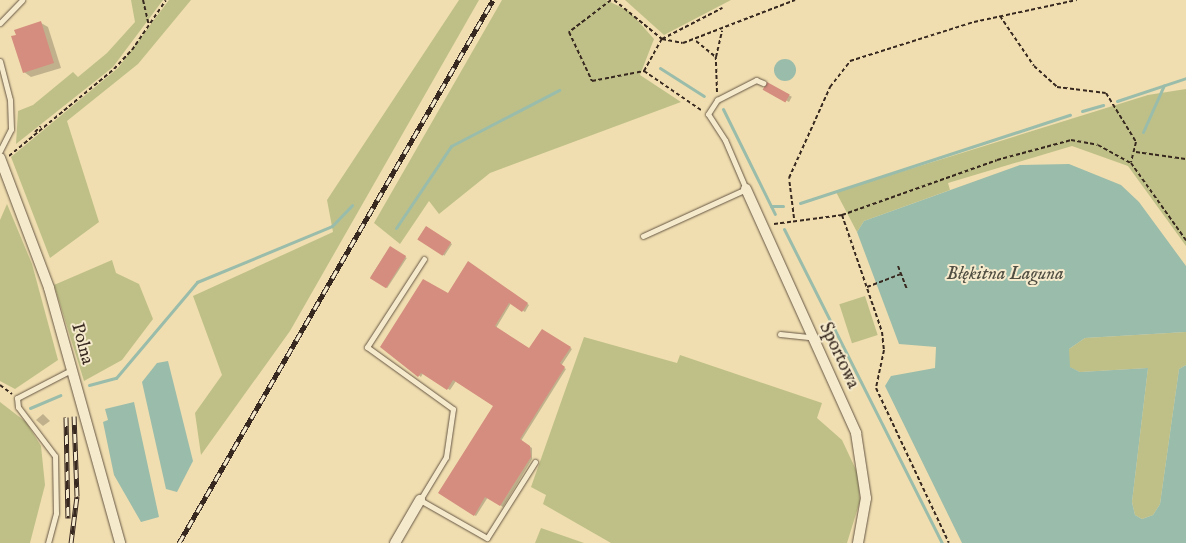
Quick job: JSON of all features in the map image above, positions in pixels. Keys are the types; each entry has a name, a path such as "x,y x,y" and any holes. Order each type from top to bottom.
{"street":[{"name":"Polna","path":"2,160 49,288 120,543"},
{"name":"Sportowa","path":"746,189 862,453 866,498 858,543"},
{"path":"395,543 420,500"}],"lane":[{"path":"0,23 22,0"},
{"path":"0,61 10,100 11,129 0,151"},
{"path":"643,236 746,189 725,140 708,114 717,100 756,80 763,83"},
{"path":"424,259 367,347 453,409 446,457 420,500 487,538 535,462"},
{"path":"780,334 811,337"},
{"path":"48,543 56,512 55,456 18,407 17,398 71,370"}],"path":[{"path":"143,0 149,26"},
{"path":"2,160 114,69 149,26 166,0"},
{"path":"708,114 644,70 592,81 585,70 569,32 612,0 662,39 696,41 796,0"},
{"path":"794,218 789,178 840,69 864,54 1000,16 1078,0"},
{"path":"644,70 662,39 722,8"},
{"path":"1000,16 1022,52 1057,87 1106,93 1136,142 1136,152 1131,162"},
{"path":"717,100 716,57 722,31"},
{"path":"696,41 716,57"},
{"path":"775,224 794,218 842,215 969,169 1071,140 1098,145 1131,162 1186,240"},
{"path":"1136,152 1186,159"},
{"path":"842,215 867,287 884,350 876,388 949,543"},
{"path":"898,266 907,289"},
{"path":"867,287 902,274"},
{"path":"0,385 17,398"}],"green space":[{"path":"131,0 163,0 113,67 16,144 18,111 33,105 73,72 78,77 107,53 135,22"},
{"path":"169,0 191,0 138,64 67,121 99,222 50,258 11,157 118,68"},
{"path":"459,0 479,0 290,331 201,455 195,413 222,375 193,296 333,232 327,200"},
{"path":"502,0 606,0 629,11 654,39 640,75 681,102 490,173 439,214 429,201 400,244 374,223"},
{"path":"625,0 731,0 664,35"},
{"path":"1186,89 1186,246 1128,166 1072,146 948,183 950,190 864,221 857,232 836,192 1148,95"},
{"path":"7,204 32,264 58,360 15,389 0,381 0,220"},
{"path":"112,260 116,273 139,284 153,319 122,360 84,381 54,285"},
{"path":"865,296 878,335 852,343 839,304"},
{"path":"1186,332 1186,365 1179,369 1160,504 1153,515 1142,519 1135,515 1132,502 1148,368 1080,372 1069,367 1069,349 1085,338"},
{"path":"584,337 677,363 680,355 822,403 817,418 842,440 858,474 860,501 847,543 611,543 543,504 546,495 531,487"},
{"path":"0,402 26,422 41,446 45,485 30,543 0,543"},
{"path":"541,528 584,543 535,543"}],"water":[{"path":"785,59 795,66 796,70 789,80 785,81 775,74 774,70 781,60"},
{"name":"Błękitna Laguna","path":"1069,164 1121,185 1139,202 1186,266 1186,332 1085,338 1069,349 1070,367 1080,372 1148,368 1132,502 1135,515 1142,519 1153,515 1160,504 1179,369 1186,365 1186,543 962,543 885,386 891,376 935,368 936,347 899,344 857,232 864,221 1020,165"},
{"path":"168,361 193,461 177,492 166,489 142,382 157,363"},
{"path":"134,402 159,517 141,522 114,475 103,422 108,420 105,409"}],"building":[{"path":"41,21 54,63 23,73 11,36 16,35 14,30"},
{"path":"767,82 790,95 785,102 763,90"},
{"path":"426,226 451,242 442,256 417,239"},
{"path":"390,246 406,256 386,288 370,278"},
{"path":"468,261 528,303 522,312 509,303 495,326 529,348 542,329 571,347 560,363 565,367 520,439 530,446 531,457 500,506 485,497 474,516 438,493 493,406 453,380 447,390 421,373 418,377 380,347 423,279 448,293"}],"waterway":[{"path":"660,68 704,96"},
{"path":"1117,101 1186,78"},
{"path":"1143,132 1164,85"},
{"path":"396,228 451,146 559,90"},
{"path":"1082,111 1103,105"},
{"path":"723,109 775,214"},
{"path":"800,203 1070,115"},
{"path":"89,385 116,378 197,282 332,226 352,205"},
{"path":"771,206 783,206"},
{"path":"784,229 942,543"},
{"path":"30,408 60,395"}],"railway":[{"path":"179,543 493,0"},
{"path":"71,543 77,496 74,416"},
{"path":"66,417 68,518"}]}
